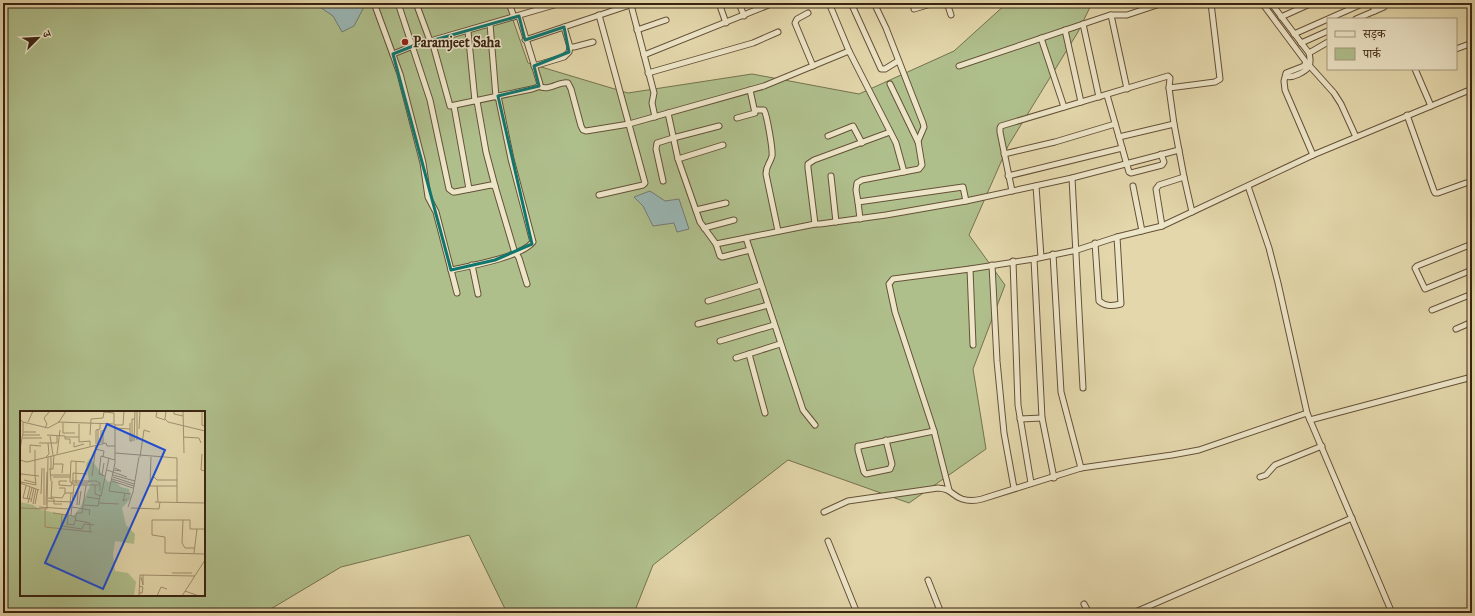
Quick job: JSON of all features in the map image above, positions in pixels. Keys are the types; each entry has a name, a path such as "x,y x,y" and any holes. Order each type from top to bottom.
{"street":[{"path":"374,3 400,74 424,163 428,197 436,212 457,293"},
{"path":"398,3 430,100 450,189 452,192 455,192 491,185 495,186"},
{"path":"416,3 431,41 451,106 497,97 539,86 545,88 568,83 580,126 584,132 628,124 764,86 849,51"},
{"path":"509,3 525,40 540,84 539,86"},
{"path":"393,54 412,46 561,3"},
{"path":"719,3 726,23"},
{"path":"738,3 744,16"},
{"path":"829,3 849,51 869,92 876,102 897,147 904,172"},
{"path":"851,3 881,69 885,69 898,61"},
{"path":"860,219 856,190 857,182 919,169 922,167 918,137 924,127 923,122 874,3"},
{"path":"914,9 934,3"},
{"path":"947,3 951,15"},
{"path":"959,66 1111,15 1127,15 1163,3"},
{"path":"1169,88 1215,82 1220,79 1210,3"},
{"path":"1262,3 1308,63 1334,93 1341,104 1356,137"},
{"path":"1271,3 1309,53 1310,58 1308,63 1288,72 1286,76 1285,90 1313,155"},
{"path":"1281,17 1312,3"},
{"path":"1329,18 1364,3"},
{"path":"1372,3 1375,11"},
{"path":"525,40 633,4 637,30 654,93 652,103 655,117"},
{"path":"644,55 771,4"},
{"path":"1359,18 1384,7"},
{"path":"808,13 797,19 795,23 813,66"},
{"path":"599,15 644,184 599,196"},
{"path":"1111,15 1127,89"},
{"path":"1294,34 1327,19"},
{"path":"637,30 666,20"},
{"path":"1301,43 1326,32 1320,22"},
{"path":"451,270 495,260 515,253 533,242 511,159 497,97 490,24"},
{"path":"1083,24 1099,97"},
{"path":"534,66 564,57 569,52 570,47 564,27"},
{"path":"468,30 476,101 486,152 515,253 519,258 527,284"},
{"path":"1065,30 1081,102"},
{"path":"648,73 753,43 778,32"},
{"path":"1315,37 1321,46"},
{"path":"1041,38 1064,107"},
{"path":"570,47 593,42"},
{"path":"1309,53 1327,43"},
{"path":"1457,50 1472,43"},
{"path":"1415,70 1431,106"},
{"path":"1012,191 1000,132 1000,128 1002,126 1168,76 1170,78 1169,88 1174,124 1192,212"},
{"path":"890,84 918,142"},
{"path":"949,490 934,431 895,312 889,284 893,279 1034,259 1077,250 1117,237 1162,226 1313,155 1472,89"},
{"path":"750,90 755,110"},
{"path":"1107,95 1128,170 1131,173 1162,165 1164,162 1161,154"},
{"path":"454,106 469,189"},
{"path":"737,118 753,114 755,110"},
{"path":"755,110 764,110 767,117 772,156 766,168 766,174 778,230"},
{"path":"668,113 678,159 700,222 716,244 720,256 722,257 750,250"},
{"path":"1408,116 1435,193 1466,183"},
{"path":"1004,154 1055,142 1115,124"},
{"path":"1119,137 1174,124"},
{"path":"663,181 656,145 657,143 719,126"},
{"path":"828,136 853,126 862,143"},
{"path":"815,224 808,164 814,160 890,132"},
{"path":"678,159 724,145"},
{"path":"1008,176 1122,148"},
{"path":"716,244 778,230 860,219 966,201 1072,178 1179,150"},
{"path":"831,176 836,222"},
{"path":"1162,226 1156,189 1159,185 1184,177"},
{"path":"1072,178 1077,250 1083,388"},
{"path":"1036,186 1041,257"},
{"path":"1133,186 1142,231"},
{"path":"1248,186 1277,276 1310,420 1392,613"},
{"path":"858,202 960,187 964,188 966,201"},
{"path":"696,210 726,203"},
{"path":"704,228 734,220"},
{"path":"1096,243 1099,302 1108,306 1121,304 1117,237"},
{"path":"746,238 803,410 814,425"},
{"path":"1472,244 1415,268 1423,288 1425,289 1472,270"},
{"path":"1053,254 1061,392 1081,468"},
{"path":"1034,259 1042,418 1054,478"},
{"path":"1013,261 1020,419 1030,483"},
{"path":"992,265 997,361 1004,433 1014,488"},
{"path":"472,266 478,294"},
{"path":"970,269 973,345"},
{"path":"708,301 761,285"},
{"path":"1432,310 1472,294"},
{"path":"698,324 768,305"},
{"path":"1456,329 1472,322"},
{"path":"720,341 774,325"},
{"path":"736,358 780,344"},
{"path":"749,354 765,413"},
{"path":"1310,420 1472,377"},
{"path":"824,512 848,501 938,488 949,490 962,499 974,501 1030,483 1054,478 1081,468 1172,456 1199,450 1308,413"},
{"path":"1020,419 1042,418"},
{"path":"886,440 892,464 891,468 866,474 864,472 858,448 860,446 886,440 934,431"},
{"path":"1260,477 1266,475 1275,465 1322,446"},
{"path":"1133,613 1352,518"},
{"path":"828,541 857,613"},
{"path":"928,580 941,613"},
{"path":"1084,604 1088,613"}],"highlighted area":[{"path":"519,16 525,40 564,27 569,52 534,66 539,86 498,96 532,244 495,260 451,270 393,54 413,46"}],"green space":[{"path":"3,3 507,3 528,63 628,93 752,74 859,94 954,51 1007,3 1092,3 1078,32 1008,146 969,235 1005,285 973,369 986,449 909,503 788,460 653,565 634,613 507,613 469,535 341,567 264,613 3,613"}],"water":[{"path":"314,3 358,3 363,9 354,26 342,32 333,16"},
{"path":"650,191 665,201 679,199 689,229 677,232 674,223 653,226 643,206 634,197"}],"place":[{"name":"Paramjeet Saha","path":"405,42"}]}
